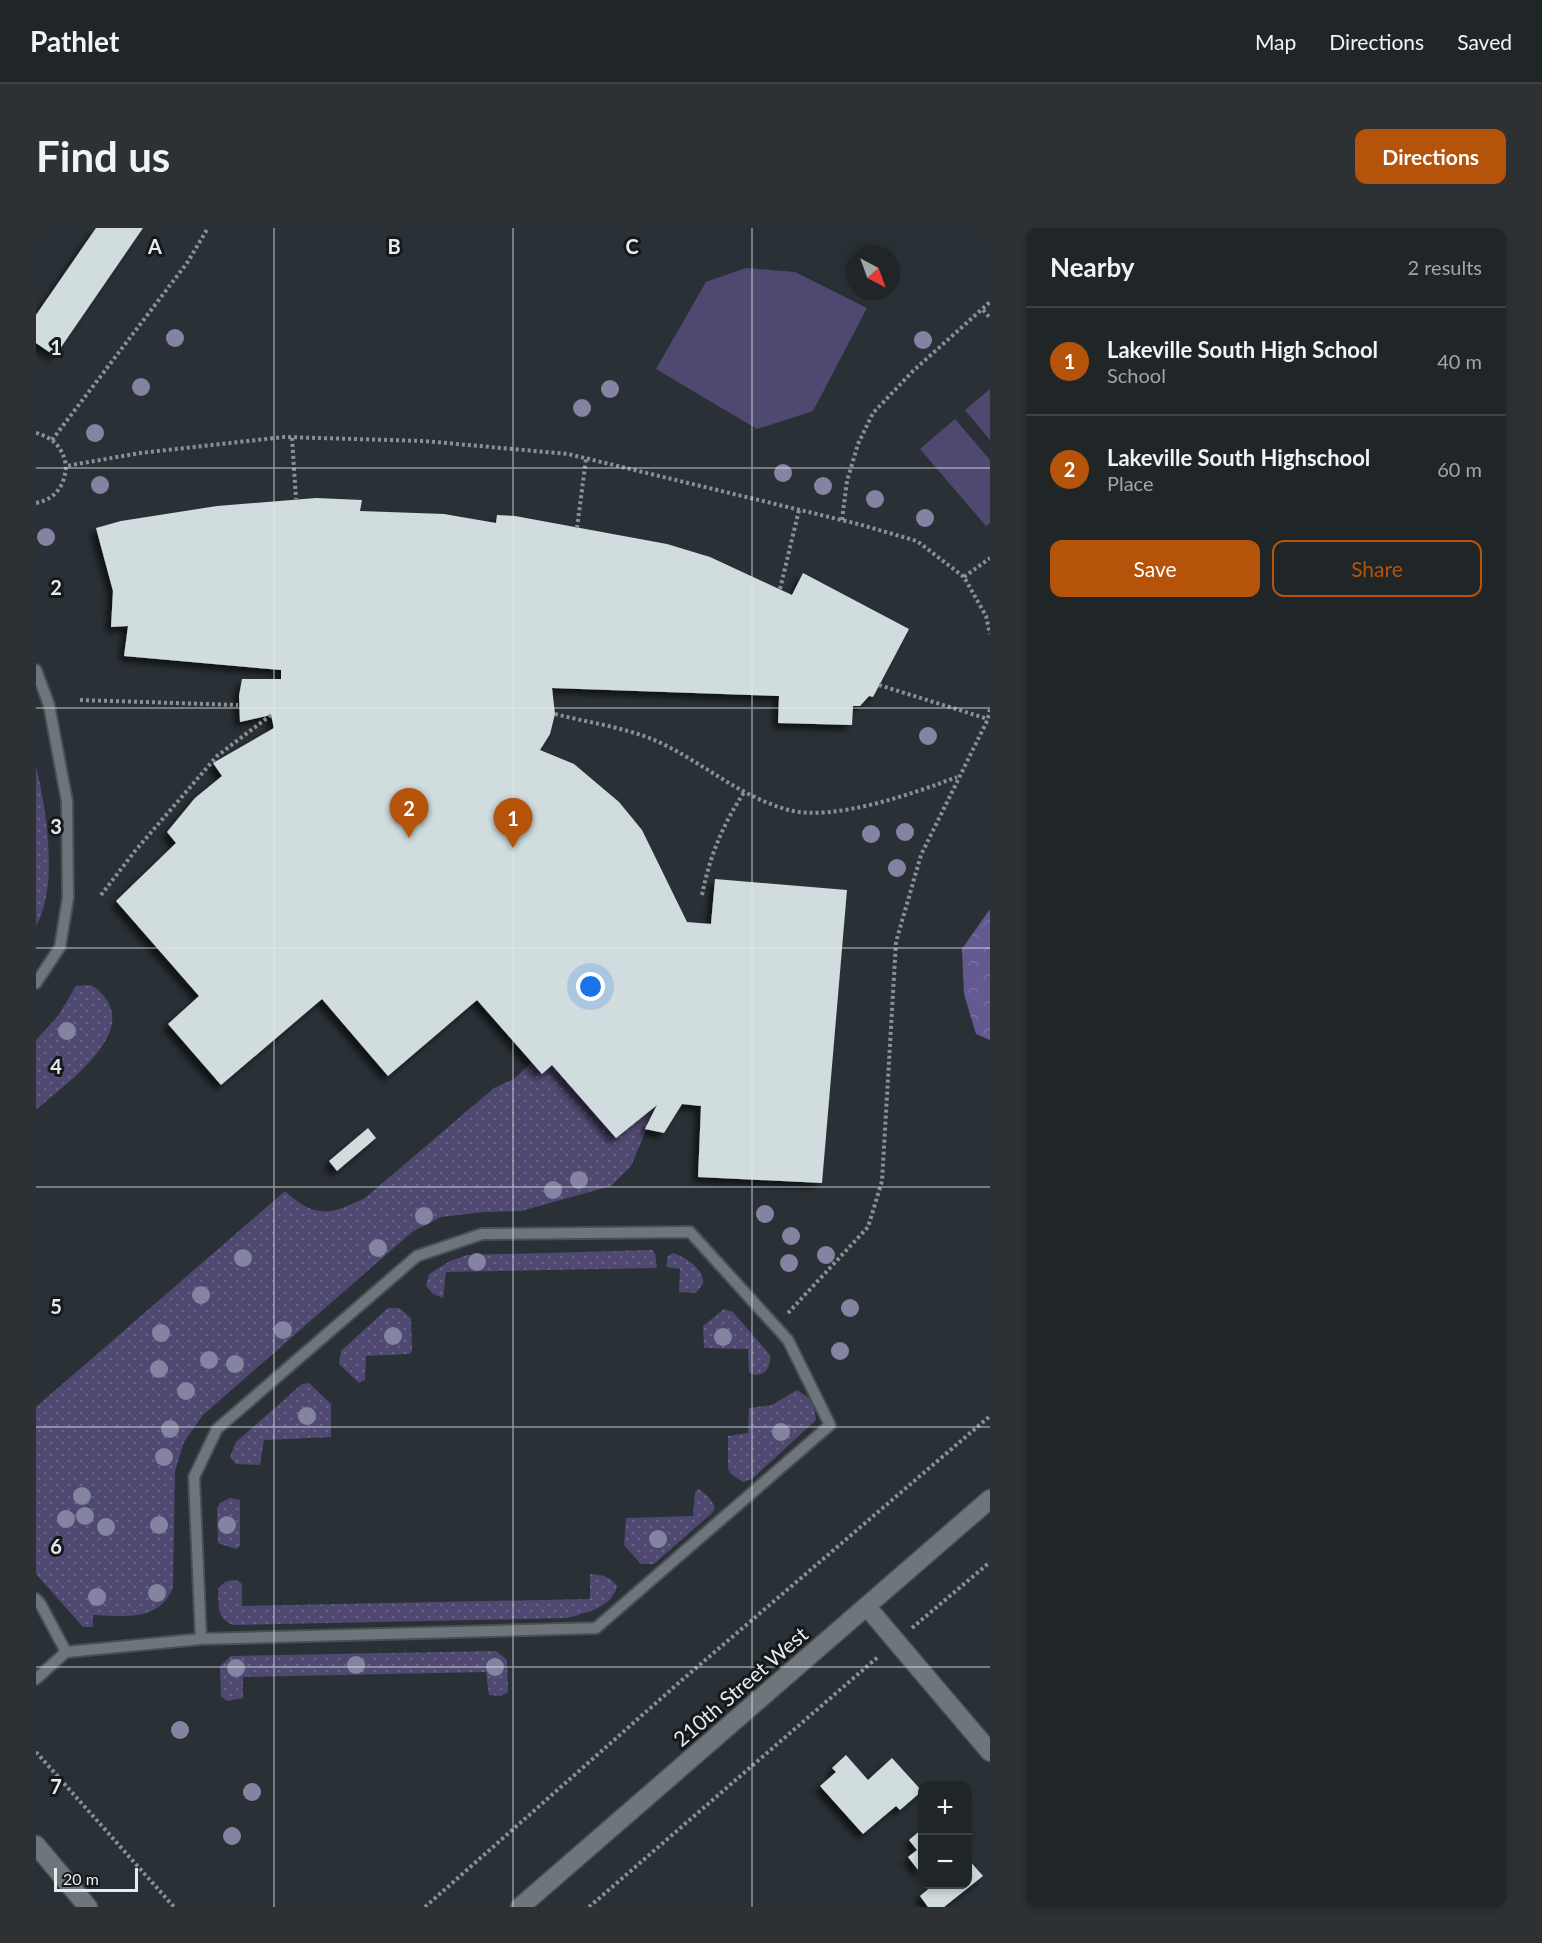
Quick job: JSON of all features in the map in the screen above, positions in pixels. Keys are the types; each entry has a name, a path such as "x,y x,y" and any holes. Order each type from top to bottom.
{"street":[{"name":"210th Street West","path":"519,1907 990,1499"},
{"path":"867,1606 990,1752"},
{"path":"36,1845 88,1907"}],"lane":[{"path":"36,670 49,705 67,801 68,898 60,947 36,983"},
{"path":"36,1679 66,1652 201,1639 596,1628 831,1425 788,1340 690,1232 482,1234 417,1256 218,1429 194,1477 201,1639"},
{"path":"36,1599 66,1652"}],"path":[{"path":"52,440 187,263 208,228"},
{"path":"842,520 847,481 858,444 873,413 913,371 990,302"},
{"path":"983,310 990,318"},
{"path":"36,433 52,440 64,454 66,466 66,476 56,494 36,503"},
{"path":"66,466 141,453 292,438 424,441 568,454 842,520 917,541 964,577 986,616 990,634"},
{"path":"292,438 296,499"},
{"path":"576,528 586,459"},
{"path":"780,589 799,510"},
{"path":"964,577 990,558"},
{"path":"879,685 988,719"},
{"path":"80,700 238,705"},
{"path":"775,1326 868,1227 882,1181 896,942 921,855 957,777 988,719 990,708"},
{"path":"555,714 651,739 744,791 790,811 822,812 912,795 957,777"},
{"path":"101,895 135,851 217,756 271,715"},
{"path":"702,895 708,863 723,824 744,791"},
{"path":"425,1907 682,1680 990,1416"},
{"path":"589,1907 990,1562"},
{"path":"36,1752 174,1907"}],"shaded area":[{"path":"746,268 795,272 846,298 846,300 867,308 813,411 757,429 656,369 706,282"},
{"path":"990,389 990,440 965,410"},
{"path":"955,419 990,460 990,523 986,526 920,449"},
{"path":"36,766 46,825 49,869 43,909 36,926"},
{"path":"91,985 107,1001 112,1018 108,1035 98,1052 83,1069 36,1110 36,1040 58,1016 76,986"},
{"path":"532,1062 542,1074 552,1065 657,1105 631,1166 611,1186 521,1211 441,1217 412,1232 203,1415 184,1442 175,1471 173,1588 167,1599 159,1607 140,1615 93,1615 93,1627 83,1627 36,1574 36,1407 285,1191 305,1206 323,1211 342,1208 365,1198 494,1088 514,1079"},
{"path":"652,1250 655,1253 657,1268 446,1272 443,1298 433,1294 426,1286 429,1274 450,1261 467,1255"},
{"path":"673,1253 683,1257 701,1273 703,1284 696,1293 679,1292 680,1269 666,1267 668,1256"},
{"path":"388,1308 399,1308 411,1318 412,1351 409,1354 366,1356 365,1380 359,1383 339,1364 341,1351"},
{"path":"724,1309 733,1312 770,1355 769,1365 765,1372 758,1375 749,1372 748,1349 704,1348 703,1326"},
{"path":"309,1383 331,1404 331,1437 264,1440 260,1465 236,1464 230,1457 236,1442 302,1384"},
{"path":"797,1390 813,1401 816,1420 752,1479 743,1482 731,1474 728,1469 728,1436 748,1433 749,1408 772,1405"},
{"path":"699,1489 712,1502 715,1508 712,1513 654,1564 641,1564 624,1545 626,1518 693,1516 695,1492"},
{"path":"230,1498 240,1500 240,1546 236,1549 218,1543 217,1508 220,1503"},
{"path":"590,1574 611,1580 617,1586 614,1593 598,1608 567,1618 234,1625 224,1619 219,1606 218,1589 232,1580 242,1584 242,1606 590,1599"},
{"path":"496,1651 507,1660 508,1692 501,1696 489,1695 486,1672 243,1677 243,1698 227,1701 221,1696 220,1666 231,1656"}],"green space":[{"path":"990,909 990,1040 976,1034 964,994 962,949"}],"building":[{"path":"96,228 143,228 55,356 36,343 36,315"},
{"path":"316,498 362,500 360,511 444,514 496,523 497,515 515,516 667,544 710,557 792,595 803,573 909,629 873,697 869,696 860,706 853,706 852,725 778,723 779,696 552,688 555,714 550,734 540,750 574,764 619,802 642,830 687,922 711,924 715,879 847,890 822,1183 698,1177 701,1106 682,1104 664,1133 645,1129 657,1105 616,1138 552,1065 542,1074 477,1000 388,1076 322,999 221,1085 168,1024 199,996 116,901 176,843 167,832 195,798 222,776 213,763 274,728 271,715 240,722 239,696 242,679 281,679 281,670 124,656 128,626 111,627 113,591 96,528 121,521 217,506"},
{"path":"368,1128 376,1138 337,1171 329,1161"},
{"path":"846,1755 868,1780 892,1758 918,1787 918,1794 900,1810 896,1806 863,1834 820,1786 836,1772 832,1768"},
{"path":"918,1832 918,1870 908,1857 917,1850 909,1840"},
{"path":"972,1864 983,1876 972,1885"},
{"path":"928,1889 967,1889 944,1907 928,1907 920,1896"}],"place":[{"name":"Lakeville South Highschool","path":"409,838"},
{"name":"Lakeville South High School","path":"513,848"}]}
